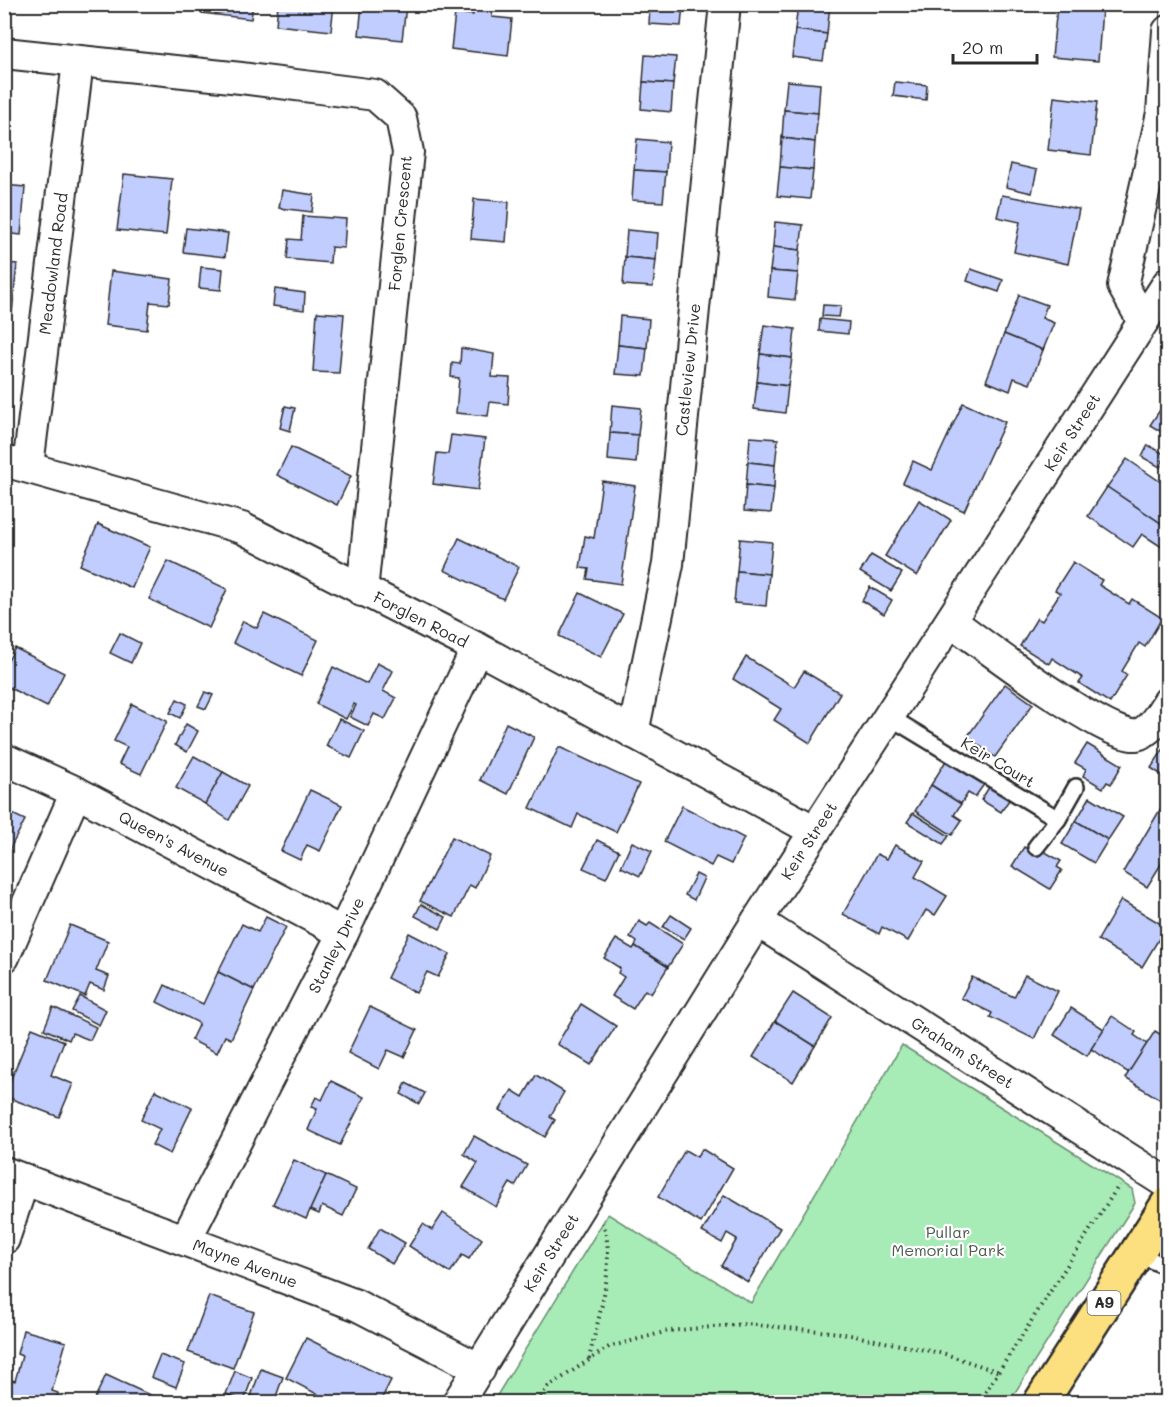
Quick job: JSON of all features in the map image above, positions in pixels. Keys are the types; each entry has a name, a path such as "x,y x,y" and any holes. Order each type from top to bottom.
{"main road":[{"name":"A9","path":"1041,1402 1136,1254 1163,1220"}],"street":[{"name":"Castleview Drive","path":"633,733 668,564 725,4"},
{"path":"1143,321 1123,286 1162,113 1167,31"},
{"name":"Forglen Crescent","path":"4,53 241,78 375,95 401,118 408,152 362,591"},
{"name":"Meadowland Road","path":"16,463 78,62"},
{"name":"Keir Street","path":"458,1402 757,921 1167,283"},
{"name":"Forglen Road","path":"16,463 242,528 477,648 815,831"},
{"path":"951,621 1012,666 1121,733 1136,735 1148,729 1167,702"},
{"name":"Stanley Drive","path":"186,1239 343,933 477,648"},
{"name":"Queen's Avenue","path":"4,759 76,792 343,933"},
{"path":"4,957 76,792"},
{"name":"Graham Street","path":"757,921 1167,1184"},
{"path":"4,1239 14,1175"},
{"name":"Mayne Avenue","path":"14,1175 356,1305 480,1369"}],"lane":[{"name":"Keir Court","path":"888,716 1058,819"},
{"path":"1036,848 1058,819 1076,788"},
{"path":"1136,1254 1167,1266"}],"path":[{"path":"979,1402 1134,1162"},
{"path":"589,1360 608,1273 608,1238 591,1189"},
{"path":"537,1402 548,1387 609,1347 668,1331 746,1324 840,1333 945,1354 999,1372"}],"green space":[{"name":"Pullar Memorial Park","path":"902,1045 1132,1189 1135,1203 1009,1402 493,1402 608,1214 751,1303"}],"building":[{"path":"122,4 170,4 169,10"},
{"path":"203,4 253,4 251,19 202,13"},
{"path":"278,4 334,4 331,31 276,25"},
{"path":"362,4 406,6 402,40 359,35"},
{"path":"650,4 683,4 681,26 649,24"},
{"path":"798,4 830,4 827,34 795,30"},
{"path":"1057,6 1102,9 1098,61 1052,57"},
{"path":"473,7 493,9 492,17 512,19 508,56 451,49 455,13 473,15"},
{"path":"795,30 827,34 823,61 792,57"},
{"path":"645,55 676,57 673,84 643,82"},
{"path":"787,81 820,84 818,113 784,110"},
{"path":"643,82 673,84 671,112 641,109"},
{"path":"895,82 927,85 926,100 893,96"},
{"path":"1054,97 1097,102 1091,155 1048,150"},
{"path":"784,110 818,113 815,142 782,138"},
{"path":"782,138 815,142 813,170 780,167"},
{"path":"637,139 668,142 666,172 634,170"},
{"path":"1011,164 1037,170 1032,193 1006,187"},
{"path":"780,167 813,170 810,199 777,196"},
{"path":"634,170 666,172 663,202 632,200"},
{"path":"124,174 172,179 166,235 117,230"},
{"path":"4,185 25,187 21,235 4,233"},
{"path":"282,190 314,195 312,212 279,208"},
{"path":"1002,195 1079,209 1068,264 1014,252 1020,222 997,217"},
{"path":"474,199 509,202 506,242 471,239"},
{"path":"303,216 346,219 344,248 331,247 330,263 287,259 289,239 301,240"},
{"path":"775,222 803,225 800,250 773,247"},
{"path":"186,228 228,233 225,257 183,252"},
{"path":"627,230 658,233 656,260 625,257"},
{"path":"773,247 800,250 798,273 770,271"},
{"path":"625,257 656,260 653,287 623,285"},
{"path":"4,263 17,264 12,313 4,312"},
{"path":"201,267 223,269 221,290 199,288"},
{"path":"971,269 1003,280 999,292 967,281"},
{"path":"111,271 172,279 169,304 150,302 147,330 105,325"},
{"path":"770,271 798,273 795,300 768,297"},
{"path":"275,289 305,293 304,310 273,306"},
{"path":"1019,295 1047,305 1042,318 1054,323 1043,350 1004,334"},
{"path":"823,305 841,306 839,317 822,316"},
{"path":"317,312 344,314 339,373 313,372"},
{"path":"620,316 649,319 647,348 618,345"},
{"path":"820,319 849,322 848,334 819,331"},
{"path":"764,325 795,329 792,358 760,354"},
{"path":"1004,334 1043,350 1030,384 1014,378 1010,391 986,381"},
{"path":"618,345 647,348 644,376 615,374"},
{"path":"461,348 494,354 492,377 510,378 508,404 490,402 488,416 456,413 459,378 451,377 452,363 460,364"},
{"path":"760,354 792,358 788,386 757,382"},
{"path":"757,382 788,386 785,413 754,409"},
{"path":"1168,398 1168,436 1150,425"},
{"path":"963,403 1005,422 964,511 903,483 913,461 932,470"},
{"path":"612,405 641,408 638,435 610,433"},
{"path":"285,406 295,408 290,431 280,428"},
{"path":"610,433 638,435 636,463 608,460"},
{"path":"451,435 485,439 478,490 433,484 437,453 448,454"},
{"path":"750,437 778,439 775,465 748,462"},
{"path":"1148,445 1166,455 1160,467 1142,457"},
{"path":"291,447 351,476 337,505 277,475"},
{"path":"1127,459 1168,487 1168,497 1163,503 1168,506 1168,528 1107,487"},
{"path":"748,462 775,465 774,488 746,485"},
{"path":"602,481 635,486 621,584 587,579 589,569 580,568 585,536 594,538"},
{"path":"746,485 774,488 771,513 744,511"},
{"path":"1107,487 1168,528 1168,551 1142,534 1133,547 1088,516"},
{"path":"919,500 951,520 917,576 885,556"},
{"path":"98,524 150,547 132,588 80,565"},
{"path":"459,538 519,567 503,599 444,570"},
{"path":"740,539 772,542 769,574 737,571"},
{"path":"871,555 902,573 891,591 860,572"},
{"path":"168,561 227,589 209,628 149,599"},
{"path":"1073,562 1102,580 1099,585 1129,604 1132,599 1162,618 1145,647 1139,643 1122,671 1127,675 1110,703 1079,683 1083,678 1052,658 1049,664 1020,646 1037,618 1042,621 1060,593 1055,590"},
{"path":"737,571 769,574 766,606 734,603"},
{"path":"870,587 892,600 884,614 862,601"},
{"path":"580,593 623,614 601,657 559,636"},
{"path":"264,614 318,640 301,676 233,643 243,621 257,628"},
{"path":"120,633 140,643 131,663 110,653"},
{"path":"15,648 64,673 47,707 4,685 4,668"},
{"path":"746,657 794,687 804,671 840,693 810,743 774,720 781,709 733,679"},
{"path":"377,663 393,671 383,691 396,698 385,719 374,714 368,726 350,717 356,705 354,704 346,719 316,704 333,667 367,684"},
{"path":"1005,684 1033,704 995,757 967,737"},
{"path":"205,692 213,695 206,709 198,706"},
{"path":"177,699 187,704 180,718 170,713"},
{"path":"132,704 167,721 141,774 119,764 127,747 114,741"},
{"path":"339,719 364,731 351,758 326,746"},
{"path":"506,723 534,737 508,794 480,780"},
{"path":"186,724 198,731 187,752 175,745"},
{"path":"1168,742 1168,779 1151,768"},
{"path":"1087,744 1122,765 1111,784 1107,782 1103,788 1083,776 1086,769 1075,763"},
{"path":"559,747 639,784 616,832 578,814 572,828 530,808"},
{"path":"194,756 223,772 205,804 176,788"},
{"path":"947,759 985,783 975,797 968,793 961,804 931,785"},
{"path":"223,772 248,786 229,820 205,804"},
{"path":"991,784 1011,797 1001,812 981,800"},
{"path":"931,785 961,804 954,815 962,820 952,835 915,811"},
{"path":"310,790 342,805 320,851 307,845 300,860 281,851"},
{"path":"1090,797 1123,817 1108,840 1076,821"},
{"path":"682,806 744,838 731,864 716,857 711,866 664,842"},
{"path":"1161,808 1168,812 1168,853 1147,887 1123,872"},
{"path":"4,810 25,820 4,860"},
{"path":"913,813 949,836 943,844 907,822"},
{"path":"1076,821 1108,840 1094,863 1062,844"},
{"path":"452,837 490,856 475,888 470,885 454,917 420,901"},
{"path":"597,840 619,851 606,878 583,868"},
{"path":"632,842 652,851 640,876 621,867"},
{"path":"895,845 924,861 915,877 947,896 935,915 926,910 908,941 882,927 879,934 843,914 877,854 887,859"},
{"path":"1024,847 1037,855 1040,849 1061,861 1057,867 1062,870 1050,889 1012,866"},
{"path":"696,874 704,878 694,900 685,895"},
{"path":"1121,900 1166,927 1142,967 1098,940"},
{"path":"421,904 446,917 440,929 415,916"},
{"path":"671,915 691,928 684,939 663,927"},
{"path":"266,917 286,927 254,990 218,972 242,924 258,932"},
{"path":"639,921 647,926 650,923 683,944 668,967 635,946 637,942 630,937"},
{"path":"70,925 108,941 96,971 109,976 104,990 90,984 85,996 47,980"},
{"path":"409,933 450,954 438,977 427,972 416,993 387,978"},
{"path":"616,939 633,949 635,946 668,967 651,994 645,990 633,1009 612,996 624,977 618,973 620,968 604,958"},
{"path":"218,972 254,990 231,1039 225,1036 217,1053 191,1040 199,1023 157,1002 165,985 203,1004"},
{"path":"1025,975 1058,991 1034,1039 990,1017 992,1013 961,998 972,977 1014,997"},
{"path":"793,993 832,1018 815,1046 775,1021"},
{"path":"80,996 106,1010 99,1025 72,1011"},
{"path":"581,1004 616,1026 591,1065 557,1044"},
{"path":"53,1007 96,1027 90,1040 72,1033 69,1040 44,1029"},
{"path":"370,1007 417,1030 404,1057 388,1050 379,1069 348,1053"},
{"path":"1071,1008 1104,1029 1087,1056 1054,1035"},
{"path":"1112,1016 1136,1032 1134,1035 1147,1044 1129,1073 1091,1049"},
{"path":"775,1021 815,1046 793,1082 753,1057"},
{"path":"32,1028 64,1041 51,1075 73,1084 59,1117 4,1096"},
{"path":"1155,1031 1168,1039 1168,1089 1161,1100 1125,1078"},
{"path":"536,1075 564,1092 550,1117 555,1120 545,1137 500,1110 512,1090 523,1097"},
{"path":"331,1081 364,1097 340,1145 308,1130 317,1109 311,1107 316,1097 322,1100"},
{"path":"406,1083 425,1093 419,1104 401,1094"},
{"path":"155,1090 192,1108 170,1154 152,1145 160,1129 141,1120"},
{"path":"474,1136 527,1165 515,1186 510,1183 496,1207 463,1187 478,1163 464,1154"},
{"path":"702,1149 733,1168 701,1223 658,1197 685,1150 697,1157"},
{"path":"294,1160 326,1175 306,1219 273,1204"},
{"path":"326,1175 356,1189 343,1216 322,1206 319,1214 310,1210"},
{"path":"724,1195 780,1228 748,1282 721,1266 737,1239 727,1233 722,1243 702,1232"},
{"path":"443,1213 482,1239 469,1259 462,1255 450,1273 409,1246 423,1224 432,1230"},
{"path":"380,1228 405,1243 392,1264 368,1249"},
{"path":"209,1296 254,1312 233,1368 188,1352"},
{"path":"23,1330 66,1342 52,1391 58,1393 56,1402 4,1402 10,1380 15,1381 22,1356 17,1354"},
{"path":"306,1338 391,1380 380,1402 318,1402 321,1396 286,1378"},
{"path":"160,1355 185,1364 176,1387 151,1377"},
{"path":"261,1369 283,1377 274,1402 251,1396"},
{"path":"235,1371 252,1378 244,1401 226,1394"},
{"path":"106,1375 165,1402 93,1402"}]}
